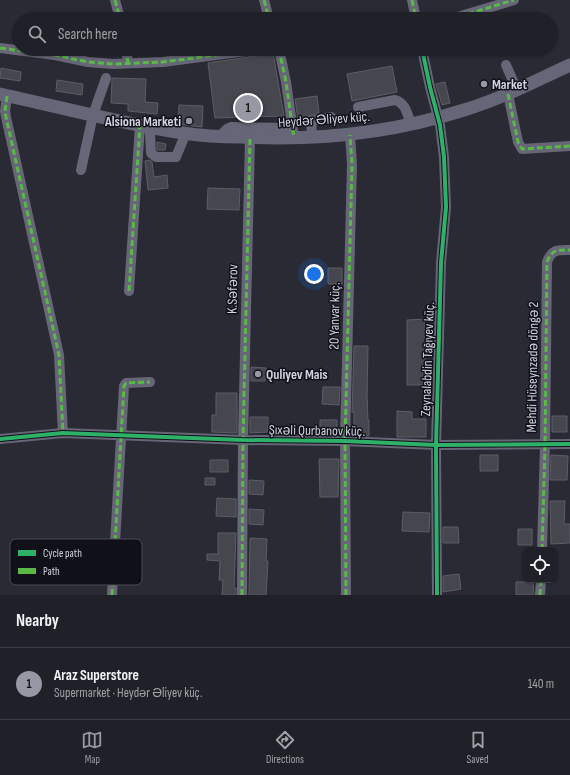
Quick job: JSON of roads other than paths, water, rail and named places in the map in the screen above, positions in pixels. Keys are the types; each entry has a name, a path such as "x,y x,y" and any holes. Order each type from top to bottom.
{"main road":[{"name":"Heydər Əliyev küç.","path":"143,130 220,136 249,142 293,133 312,137 350,139 411,124 467,117 570,65"},
{"name":"Heydər Əliyev küç.","path":"512,95 570,74"},
{"name":"Heydər Əliyev küç.","path":"3,98 184,140 249,142 295,146 350,139 391,136 439,121"}],"street":[{"path":"115,0 118,12"},
{"path":"264,0 267,12"},
{"path":"412,0 415,12"},
{"path":"474,12 514,0"},
{"path":"0,48 12,50"},
{"path":"60,56 107,64 163,62 208,56"},
{"path":"127,56 128,63"},
{"path":"220,136 231,127 293,133 280,56"},
{"name":"Zeynalabdin Tağıyev küç.","path":"424,56 439,121 444,157 446,206 441,263 436,445 437,595"},
{"path":"506,65 512,95 518,142 522,149 570,146"},
{"path":"81,170 92,119 106,78"},
{"path":"3,98 58,356 63,433"},
{"path":"358,107 395,100 404,105 411,124"},
{"path":"312,137 311,121 331,117"},
{"path":"143,130 151,153 156,157 176,157 184,140"},
{"path":"129,291 143,130"},
{"name":"20 Yanvar küç.","path":"346,595 345,441 352,164 350,139"},
{"name":"K.Səfərov","path":"242,595 243,440 249,142"},
{"name":"Mehdi Hüseynzadə döngə 2","path":"542,547 547,262 550,254 557,250 570,250"},
{"path":"115,539 124,386 126,383 130,382 150,382"},
{"name":"Şıxəli Qurbanov küç.","path":"0,439 63,433 243,440 345,441 436,445 570,444"},
{"path":"540,595 541,583"},
{"path":"112,595 113,585"}],"place":[{"name":"Market","path":"484,84"},
{"name":"Araz Superstore","path":"248,108"},
{"name":"Alsiona Marketi","path":"189,121"},
{"name":"Quliyev Mais","path":"258,374"}]}
